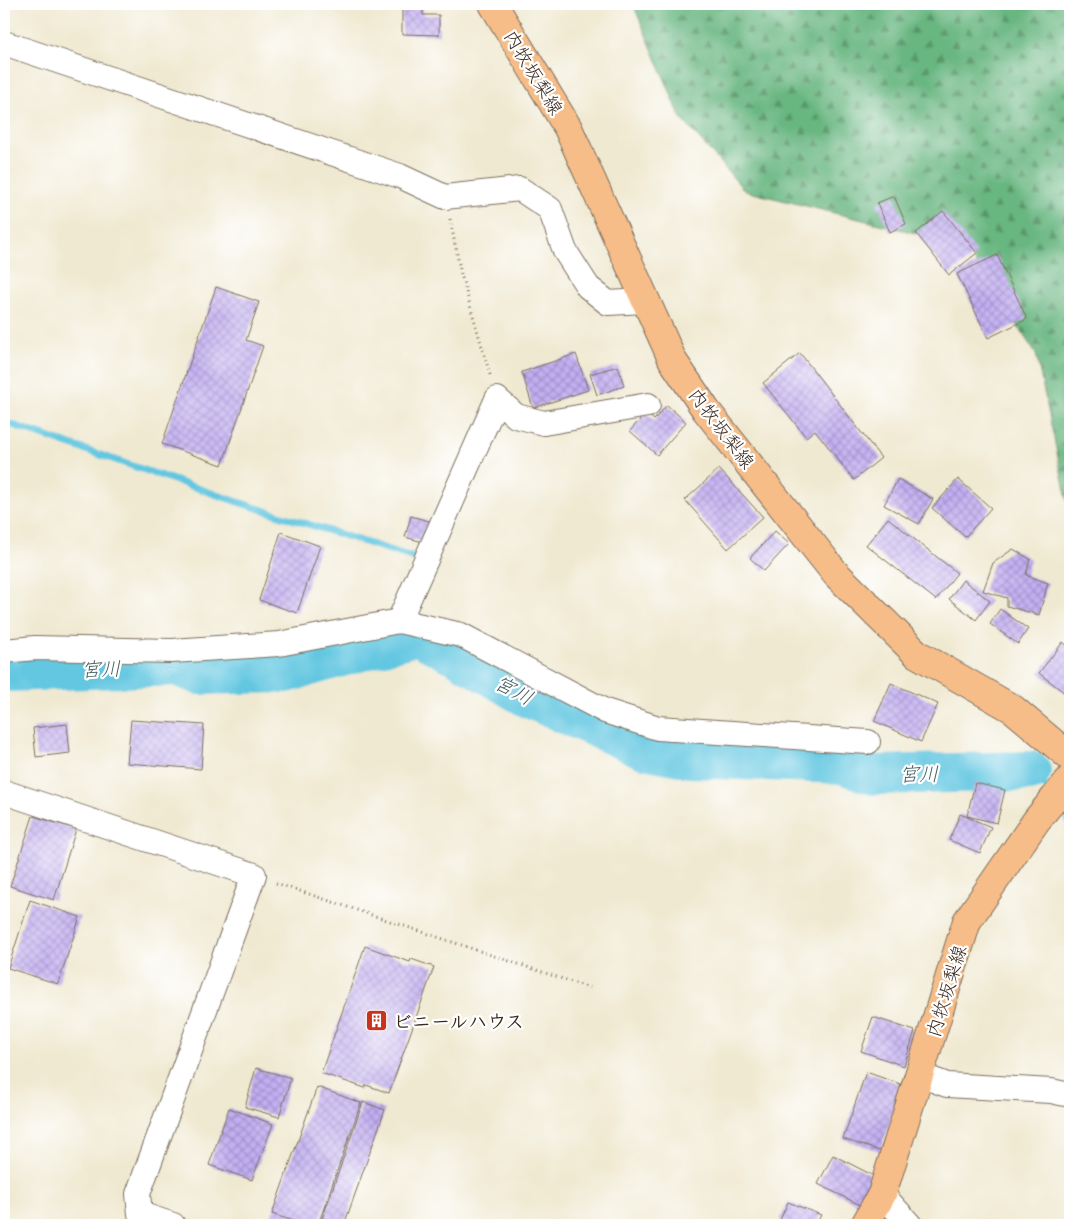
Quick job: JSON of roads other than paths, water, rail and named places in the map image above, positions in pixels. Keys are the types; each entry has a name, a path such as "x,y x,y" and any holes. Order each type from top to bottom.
{"main road":[{"name":"内牧坂梨線","path":"493,4 568,128 673,361 706,410 836,574 917,654 1013,709 1070,772 967,921 882,1194 865,1225"}],"street":[{"path":"4,43 400,176 445,196 520,189 550,209 565,251 588,287 608,303 645,301"},
{"path":"399,621 497,399 516,416 544,423 648,405"},
{"path":"4,650 34,648 172,651 279,644 399,621 461,635 605,711 658,728 868,742"},
{"path":"4,792 254,875 138,1194 140,1214 173,1225"},
{"path":"920,1075 947,1085 1050,1091 1070,1096"},
{"path":"882,1194 910,1225"}],"waterway":[{"path":"4,422 238,502 415,558"},
{"name":"宮川","path":"4,672 176,666 199,675 286,673 417,635 461,658 526,697 644,749 689,758 842,764 874,775 1031,771"},
{"path":"1031,771 1051,792"},
{"path":"1059,800 1063,805 1070,824"}],"place":[{"name":"ビニールハウス","path":"377,1021"}]}
